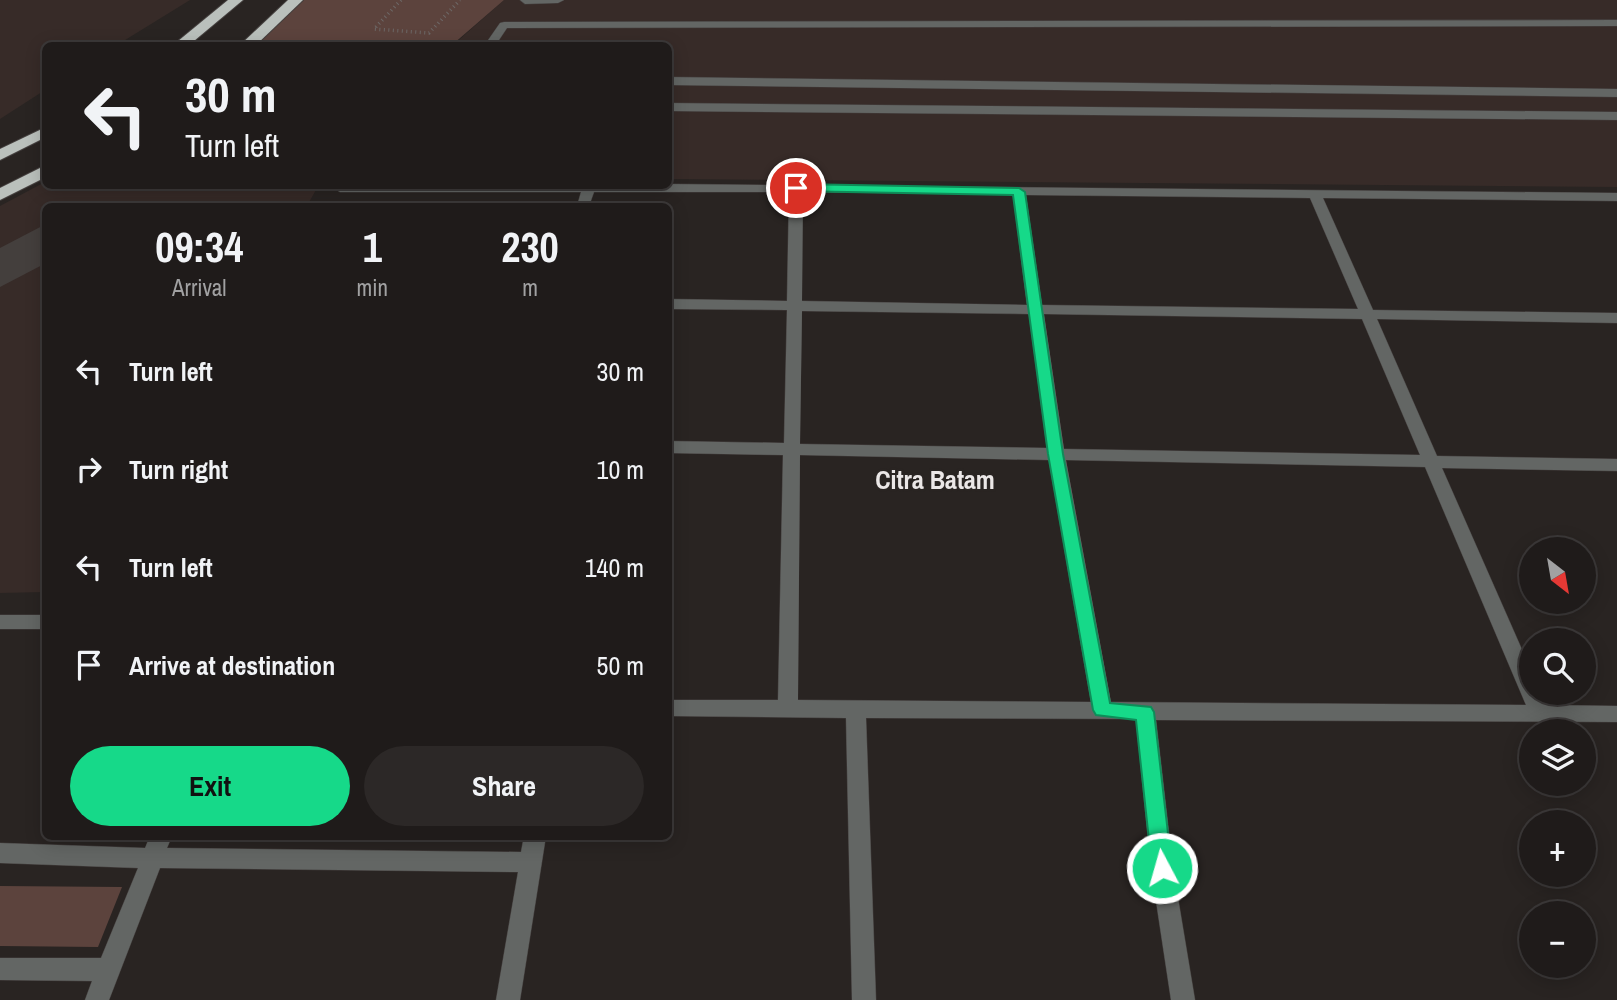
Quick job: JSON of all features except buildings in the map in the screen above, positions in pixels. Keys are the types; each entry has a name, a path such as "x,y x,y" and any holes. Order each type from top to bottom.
{"highway":[{"path":"184,42 236,0"},
{"path":"250,42 296,0"},
{"path":"0,155 42,133"},
{"path":"0,195 42,172"}],"street":[{"path":"492,42 525,0 558,0"},
{"path":"504,25 1617,23"},
{"path":"672,81 1617,93"},
{"path":"766,106 771,83"},
{"path":"1140,87 1146,110"},
{"path":"1384,90 1391,113"},
{"path":"672,107 1617,116"},
{"path":"672,188 1612,197 1617,212"},
{"path":"788,708 796,188"},
{"path":"1019,192 1056,454 1102,710"},
{"path":"1315,194 1540,713"},
{"path":"672,304 1617,318"},
{"path":"672,447 1617,465"},
{"path":"0,622 42,622"},
{"path":"672,708 1617,714"},
{"path":"856,708 864,1000"},
{"path":"1145,712 1162,868 1183,1000"},
{"path":"97,1000 159,840"},
{"path":"508,1000 534,840"},
{"path":"0,853 152,858 531,862"},
{"path":"0,969 109,970"}],"path":[{"path":"401,0 374,29 429,33 460,0"}],"shaded area":[{"path":"0,0 190,0 122,42 42,42 42,92 0,119"},
{"path":"295,0 504,0 455,42 244,42"},
{"path":"504,0 1617,0 1617,187 672,179 672,42 457,42"},
{"path":"42,184 42,189 316,189 309,203 42,203 42,592 0,593 0,206"},
{"path":"0,886 122,887 98,947 0,946"}],"district":[{"name":"Citra Batam","path":"935,480"}],"route":[{"path":"796,188 1019,192 1056,454 1102,710 1145,712 1162,868"}]}
